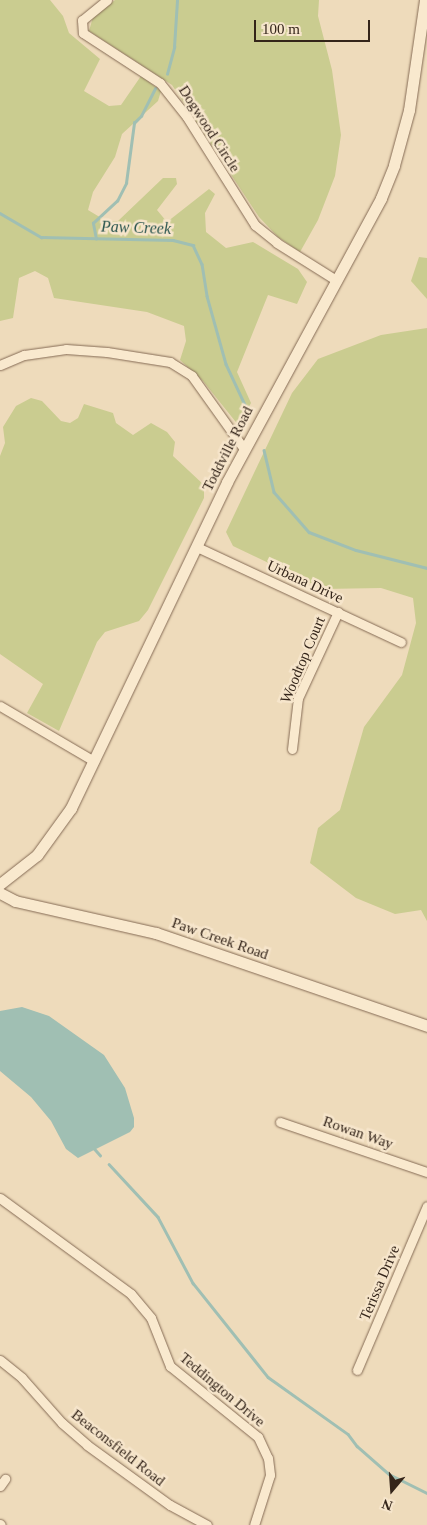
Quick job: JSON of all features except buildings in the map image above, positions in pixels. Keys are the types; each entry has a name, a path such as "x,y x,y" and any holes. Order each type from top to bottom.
{"street":[{"name":"Dogwood Circle","path":"107,0 82,20 83,33 160,83 187,117 255,224 277,244 336,280"},
{"name":"Toddville Road","path":"0,884 30,862 50,840 94,761 244,449 370,218 394,165 409,110 425,0"},
{"path":"0,365 24,355 66,349 170,362 192,376 244,449"},
{"name":"Urbana Drive","path":"197,547 401,642"},
{"name":"Woodtop Court","path":"292,749 298,698 338,612"},
{"path":"0,706 94,761"},
{"name":"Paw Creek Road","path":"0,893 15,901 156,934 427,1026"},
{"name":"Rowan Way","path":"280,1122 427,1172"},
{"name":"Teddington Drive","path":"0,1198 131,1294 151,1318 170,1366 258,1437 268,1458 270,1474 254,1525"},
{"name":"Terissa Drive","path":"357,1370 427,1206"},
{"name":"Beaconsfield Road","path":"0,1360 22,1378 62,1422 87,1445 170,1505 206,1525"}],"green space":[{"path":"0,0 50,0 63,16 69,33 100,59 84,91 109,106 121,105 141,76 161,91 158,101 122,134 115,157 93,192 88,210 108,222 118,221 163,178 176,178 177,184 157,210 167,222 209,189 215,194 205,213 206,232 226,248 253,242 298,269 307,282 297,304 268,295 237,372 251,403 239,426 203,381 180,360 186,341 184,326 147,312 54,298 48,278 35,271 19,278 13,318 0,321"},
{"path":"115,0 319,0 318,16 332,70 341,135 335,176 318,220 300,252 278,237 259,217 172,85 89,31 93,17"},
{"path":"419,257 427,258 427,299 411,281"},
{"path":"427,328 427,921 421,910 395,914 356,898 310,863 318,828 340,810 364,727 402,675 416,623 413,598 381,588 323,589 233,546 226,532 292,393 318,359 381,335"},
{"path":"31,398 42,401 61,421 70,423 78,418 84,404 113,413 116,423 133,435 151,423 167,432 175,442 173,456 204,485 204,498 148,610 139,621 105,632 97,642 59,731 27,713 43,684 0,654 0,456 5,443 3,427 16,406"}],"shaded area":[{"path":"22,1007 49,1016 104,1055 125,1088 134,1118 134,1127 130,1132 78,1158 66,1149 51,1121 31,1097 0,1071 0,1011"}],"waterway":[{"path":"167,74 174,47 177,0"},
{"path":"96,239 93,223 117,201 126,183 134,123 141,116 155,88"},
{"name":"Paw Creek","path":"0,213 41,237 173,240 193,245 202,264 207,296 226,364 247,409"},
{"name":"Paw Creek","path":"264,450 274,492 309,532 356,550 427,568"},
{"path":"93,1147 100,1155"},
{"path":"109,1164 158,1217 193,1283 268,1377 348,1434 357,1446 389,1474 427,1493"}]}
